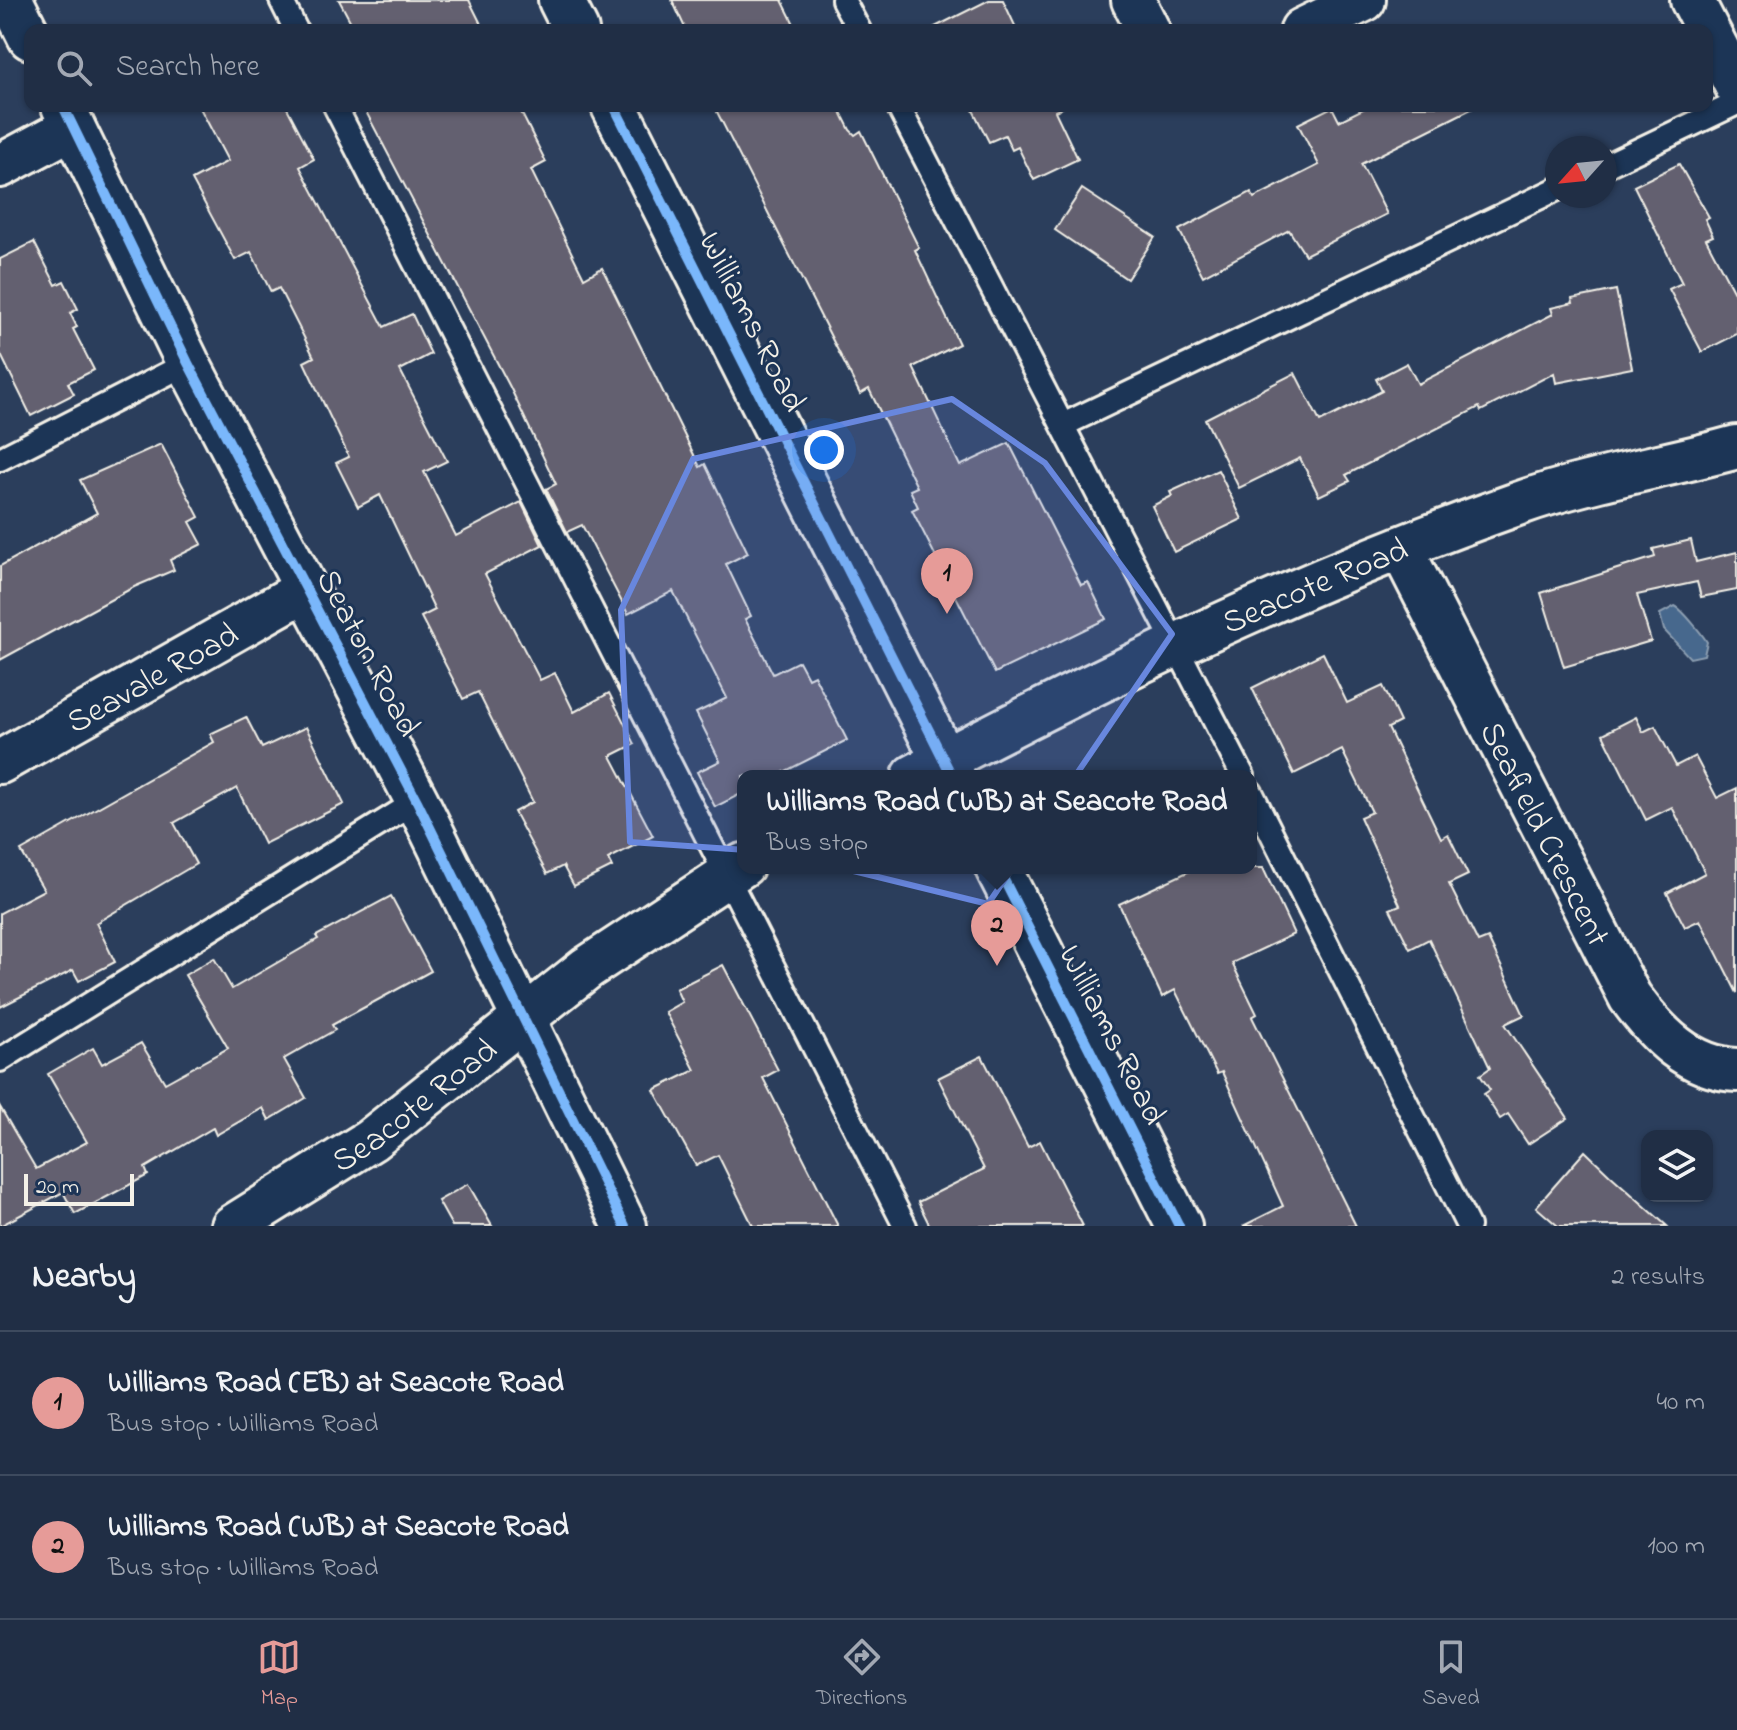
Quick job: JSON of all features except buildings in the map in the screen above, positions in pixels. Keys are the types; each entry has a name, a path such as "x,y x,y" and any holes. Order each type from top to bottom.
{"street":[{"path":"11,0 24,26"},
{"path":"561,0 573,24"},
{"path":"1133,0 1145,24"},
{"path":"1314,24 1364,0"},
{"path":"1692,0 1704,24"},
{"path":"1713,41 1737,87"},
{"name":"Williams Road","path":"617,112 937,770"},
{"path":"0,166 68,116"},
{"name":"Seaton Road","path":"68,116 188,363 417,801 625,1226"},
{"name":"Seacote Road","path":"939,770 1178,644 1401,548 1523,501 1737,447"},
{"name":"Seafield Crescent","path":"1401,548 1630,997 1648,1022 1675,1047 1702,1063 1737,1070"},
{"name":"Seavale Road","path":"0,762 305,590"},
{"name":"Seacote Road","path":"233,1226 371,1140 587,968 734,869"},
{"name":"Williams Road","path":"1001,874 1179,1226"}],"lane":[{"path":"281,0 293,24"},
{"path":"843,0 856,24"},
{"path":"1617,160 1737,103"},
{"path":"338,112 734,869 905,1226"},
{"path":"901,112 1178,644 1240,770"},
{"path":"1063,425 1545,195"},
{"path":"0,459 188,363"},
{"path":"0,1060 417,801"},
{"path":"1257,804 1468,1226"}],"highlighted area":[{"path":"952,399 1045,463 1172,634 988,904 776,852 630,842 621,610 693,459"}],"water":[{"path":"1675,606 1707,642 1704,655 1690,658 1664,630 1660,614"}],"cycle path":[{"path":"66,112 188,363 417,801 625,1226"},
{"path":"617,112 949,770"},
{"path":"1001,874 1179,1226"}],"place":[{"name":"Williams Road (EB) at Seacote Road","path":"947,614"},
{"name":"Williams Road (WB) at Seacote Road","path":"997,966"}]}
